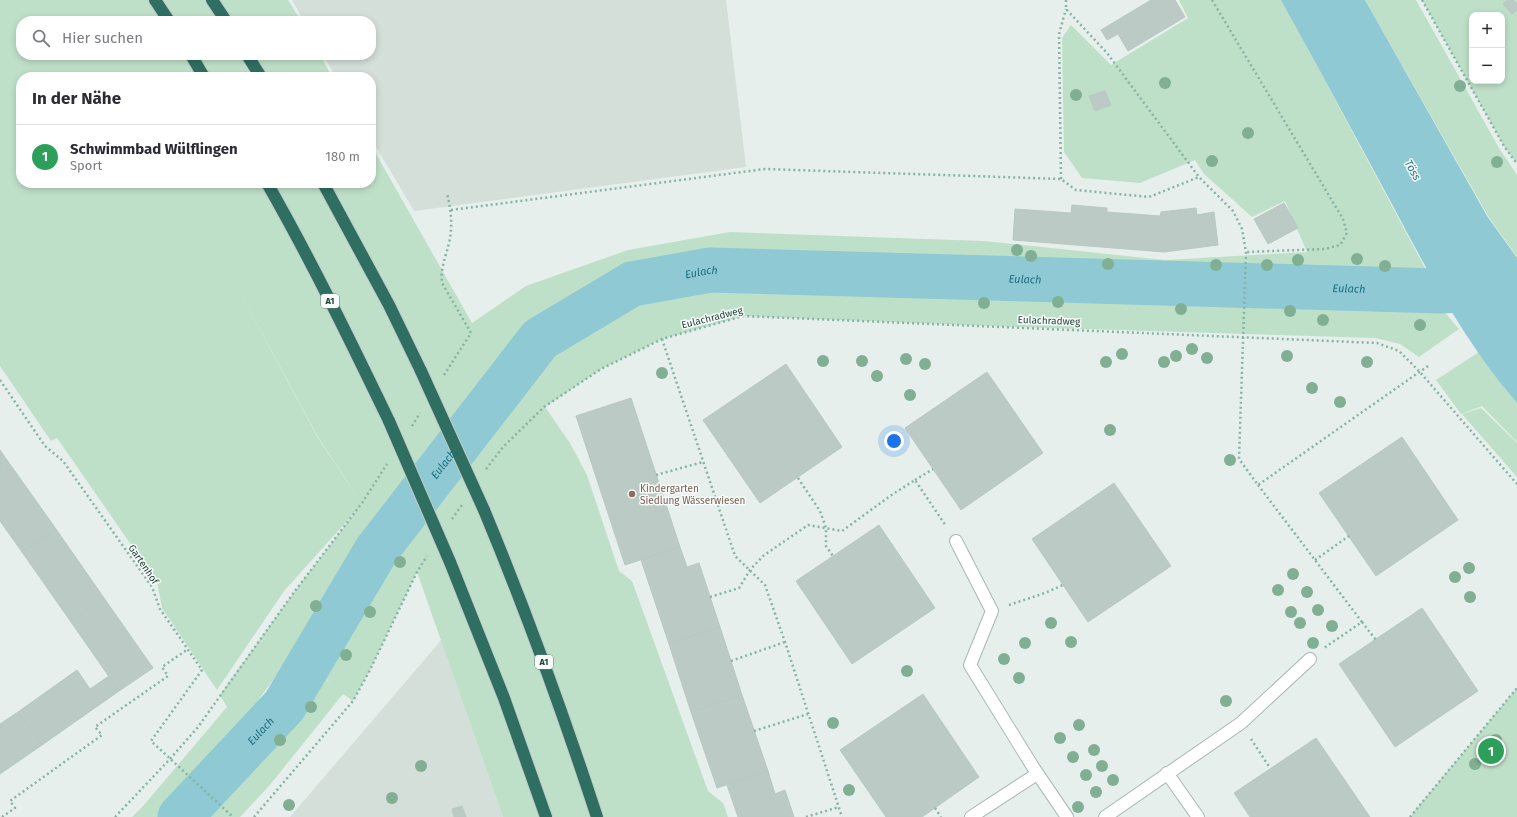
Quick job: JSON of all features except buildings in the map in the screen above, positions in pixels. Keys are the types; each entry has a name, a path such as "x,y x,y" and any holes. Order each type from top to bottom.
{"highway":[{"path":"155,0 166,16"},
{"path":"212,0 223,16"},
{"path":"193,60 201,72"},
{"path":"250,60 258,72"},
{"name":"A1","path":"270,188 337,314 389,421 450,562 502,691 546,817"},
{"name":"A1","path":"326,188 371,271 421,371 484,510 527,616 597,817"}],"lane":[{"path":"956,541 992,611 970,665 1037,774 1067,817"},
{"path":"1105,817 1241,723 1310,659"},
{"path":"1167,773 1198,817"},
{"path":"971,817 1037,774"}],"path":[{"path":"1061,179 1059,34 1066,9 1066,0"},
{"path":"1212,0 1343,219 1347,233 1340,245 1325,249 1246,252"},
{"path":"1422,0 1504,146 1517,164"},
{"path":"1066,9 1107,53 1199,177 1233,211 1242,229 1246,260 1242,336 1239,459 1376,640"},
{"path":"451,210 765,169 1061,179 1076,190 1149,197 1199,177"},
{"path":"442,379 471,333 442,283 441,276 451,231 451,210 447,193"},
{"name":"Eulachradweg","path":"703,462 662,339 743,316 1242,336 1377,343 1399,351 1419,371 1517,484"},
{"path":"1258,485 1428,366"},
{"name":"Gartenhof","path":"0,380 46,446 63,461 152,587 160,609 202,670 151,740 170,759"},
{"path":"408,431 421,412"},
{"path":"656,475 703,462 735,556 764,585 785,642 842,817"},
{"path":"115,817 198,727 292,595 362,503 387,464"},
{"path":"710,597 739,588 750,570 763,556 808,525 842,531 893,494 933,469"},
{"path":"798,478 820,511 826,528 826,546 833,556"},
{"path":"915,480 956,541"},
{"path":"1315,560 1348,536"},
{"path":"992,611 1045,593 1063,585"},
{"path":"1310,659 1362,622"},
{"path":"731,661 785,642"},
{"path":"2,817 15,808 10,801 102,736 96,727 168,676 162,667 188,649"},
{"path":"1410,817 1517,688"},
{"path":"754,731 808,714"},
{"path":"1259,752 1270,768"},
{"path":"170,759 231,816"},
{"path":"806,817 839,807"},
{"path":"935,808 941,817"}],"shaded area":[{"path":"292,0 726,0 746,167 414,211 376,146 376,72 333,72 326,60 376,60 376,16 301,16"},
{"path":"441,640 503,817 290,817 432,651"}],"green space":[{"path":"0,0 288,0 298,16 16,16 16,60 323,60 329,72 16,72 16,188 376,188 376,154 472,323 526,286 628,250 730,232 984,241 1165,260 1307,252 1285,201 1252,217 1204,174 1195,160 1140,183 1082,178 1064,152 1062,38 1071,25 1111,65 1188,18 1179,0 1282,0 1425,268 1412,274 1459,329 1419,357 1400,344 1376,338 1019,327 743,316 662,339 601,369 545,407 570,443 587,475 619,571 632,581 708,791 723,803 728,817 503,817 417,572 370,670 353,701 343,694 269,786 240,817 132,817 144,805 227,707 220,695 292,595 356,511 284,591 217,690 162,608 157,582 57,438 51,441 0,366","holes":["217,250 318,437 362,504 318,438","293,652 331,683 320,675 294,712 252,709"]},
{"path":"1365,0 1416,0 1499,148 1517,175 1517,257 1488,216"},
{"path":"1422,0 1517,0 1517,164 1504,146 1469,84 1505,84 1505,12 1469,12 1469,84"},
{"path":"1479,352 1517,403 1517,442 1482,406 1461,414 1436,380"},
{"path":"1481,408 1517,443 1517,477 1462,414"},
{"path":"1517,688 1517,817 1412,817 1412,814"}],"water":[{"name":"Töss","path":"1281,0 1365,0 1487,216 1517,258 1517,403 1481,357 1449,308"}],"waterway":[{"name":"Eulach","path":"180,817 284,706 376,551 540,339 632,284 710,270 1440,291 1480,289"}],"place":[{"name":"Kindergarten Siedlung Wässerwiesen","path":"632,494"},
{"name":"Schwimmbad Wülflingen","path":"1491,751"}]}
